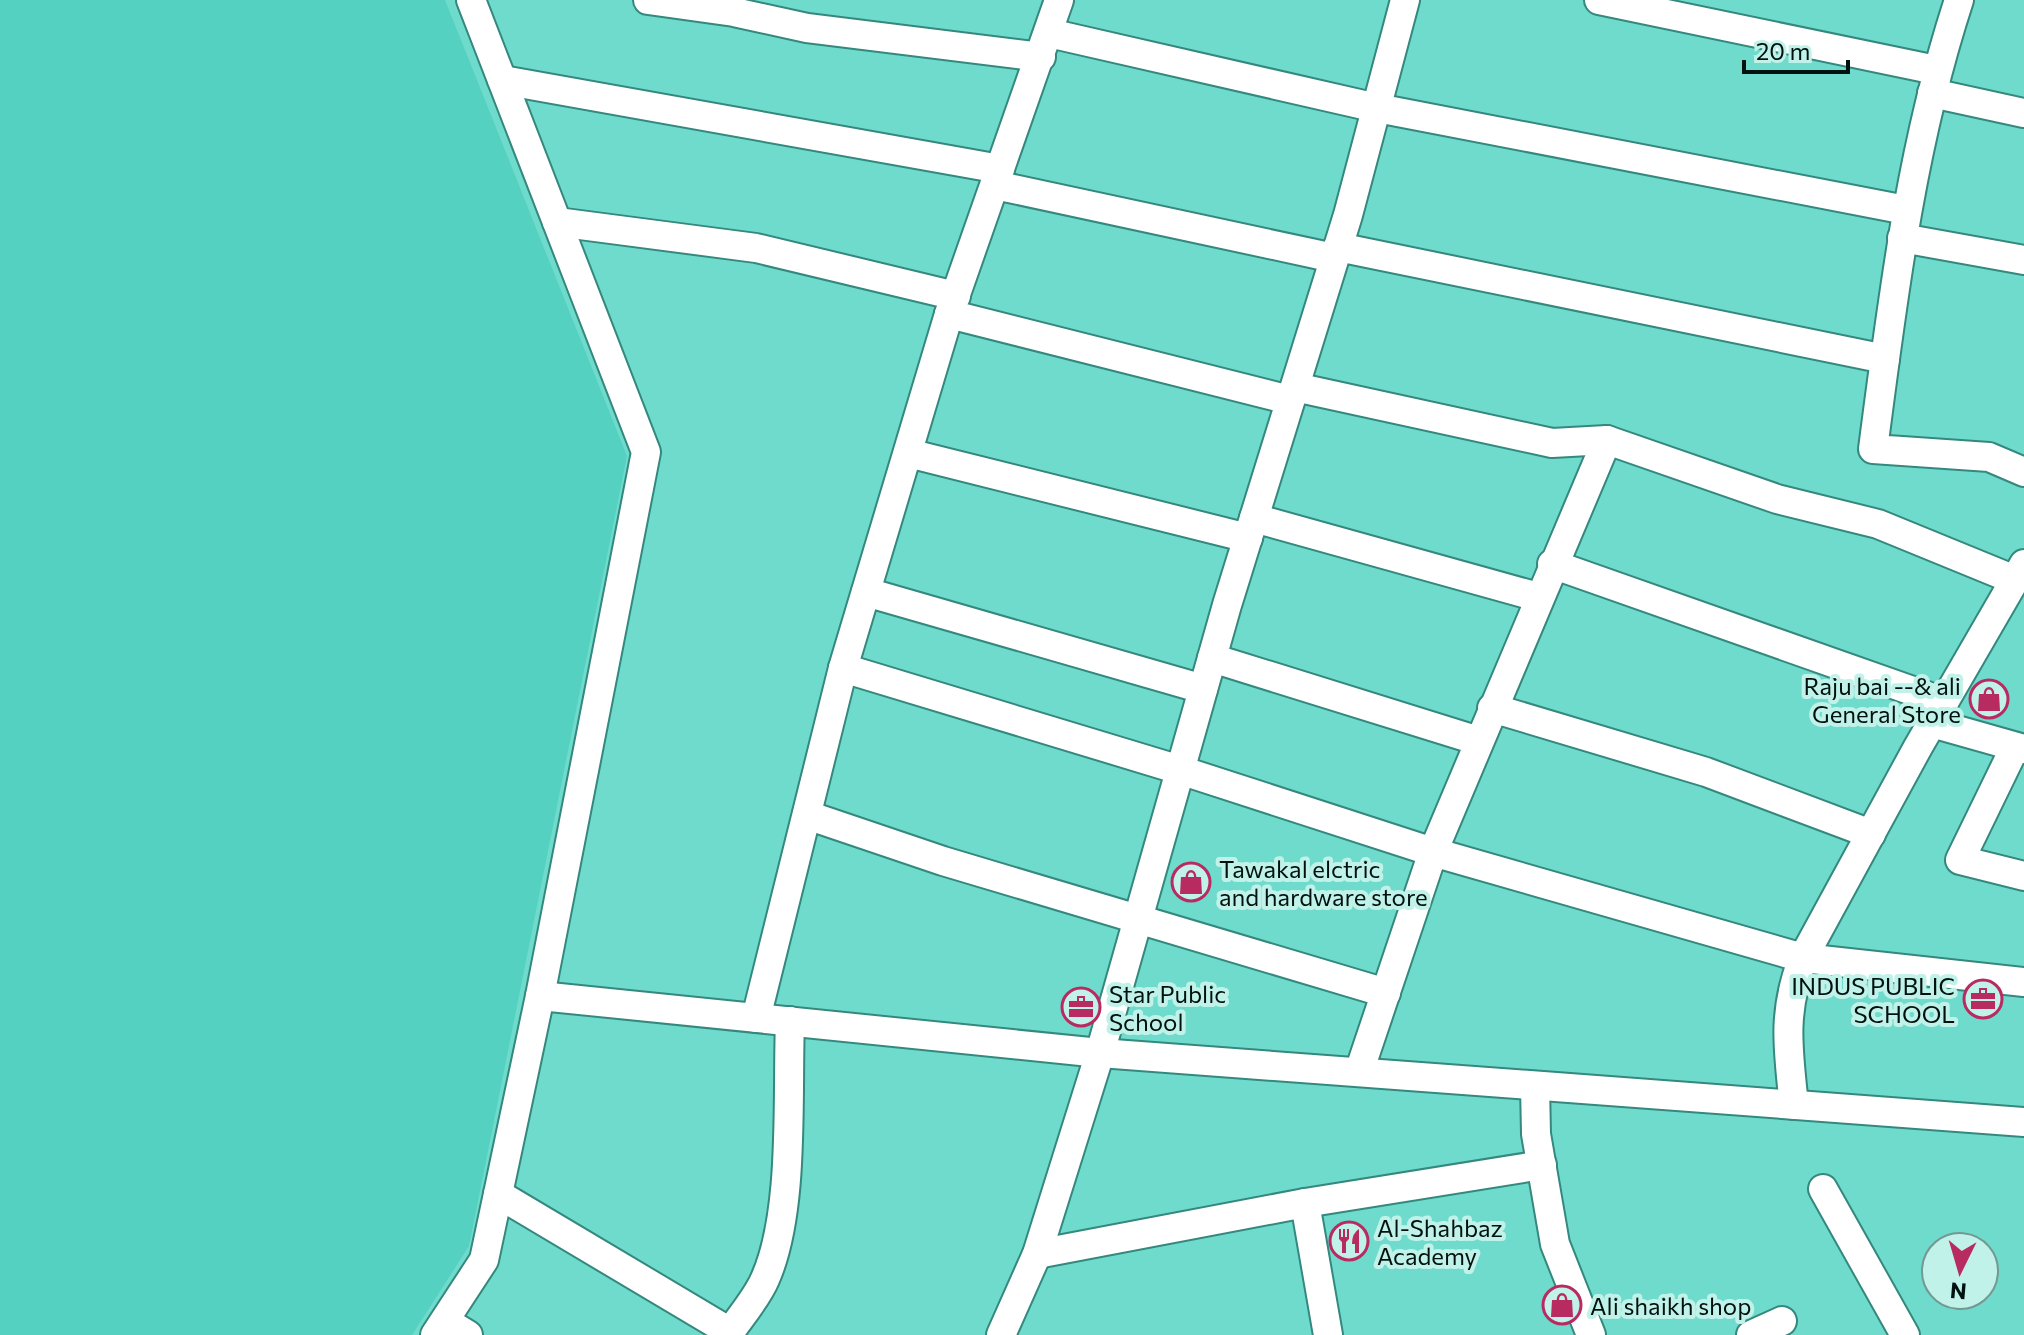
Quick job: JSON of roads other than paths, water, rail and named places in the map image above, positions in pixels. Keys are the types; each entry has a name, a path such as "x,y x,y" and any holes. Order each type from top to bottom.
{"street":[{"path":"449,1330 484,1260 540,996 646,452 471,0"},
{"path":"648,0 734,12 807,28 1045,45 1906,210"},
{"path":"756,1018 843,668 952,305 1059,0"},
{"path":"1001,1335 1037,1254 1100,1053 1212,658 1336,252 1405,0"},
{"path":"1599,0 1934,82 2024,113"},
{"path":"1959,0 1934,82 1906,210 1873,449 1989,457 2024,472"},
{"path":"502,80 998,177 1336,252 1885,359"},
{"path":"557,222 756,248 952,305 1292,394 1552,443 1607,440 1777,499 1878,524 2019,572 1803,958 1790,993 1787,1040 1794,1105"},
{"path":"1902,238 2024,260"},
{"path":"1359,1072 1433,852 1538,597 1607,440"},
{"path":"908,453 1251,528 1538,597"},
{"path":"1552,564 1938,713 2020,748 1960,860 2024,876"},
{"path":"866,592 1203,689"},
{"path":"1212,658 1479,741"},
{"path":"843,668 1180,770 1433,852 1803,958 2024,982"},
{"path":"1492,708 1706,772 1871,834"},
{"path":"807,815 943,861 1386,993"},
{"path":"540,996 1100,1053 2024,1122"},
{"path":"498,1194 729,1333 764,1281 777,1246 783,1211 790,1021"},
{"path":"1535,1086 1542,1165 1555,1244 1591,1335"},
{"path":"1037,1254 1305,1203 1542,1165"},
{"path":"1823,1189 1905,1335"},
{"path":"1305,1203 1328,1335"},
{"path":"1751,1335 1782,1321"}],"place":[{"name":"Raju bai --& ali General Store","path":"1989,699"},
{"name":"Tawakal elctric and hardware store","path":"1191,882"},
{"name":"INDUS PUBLIC SCHOOL","path":"1983,999"},
{"name":"Star Public School","path":"1081,1007"},
{"name":"Al-Shahbaz Academy","path":"1349,1241"},
{"name":"Ali shaikh shop","path":"1562,1305"}]}
